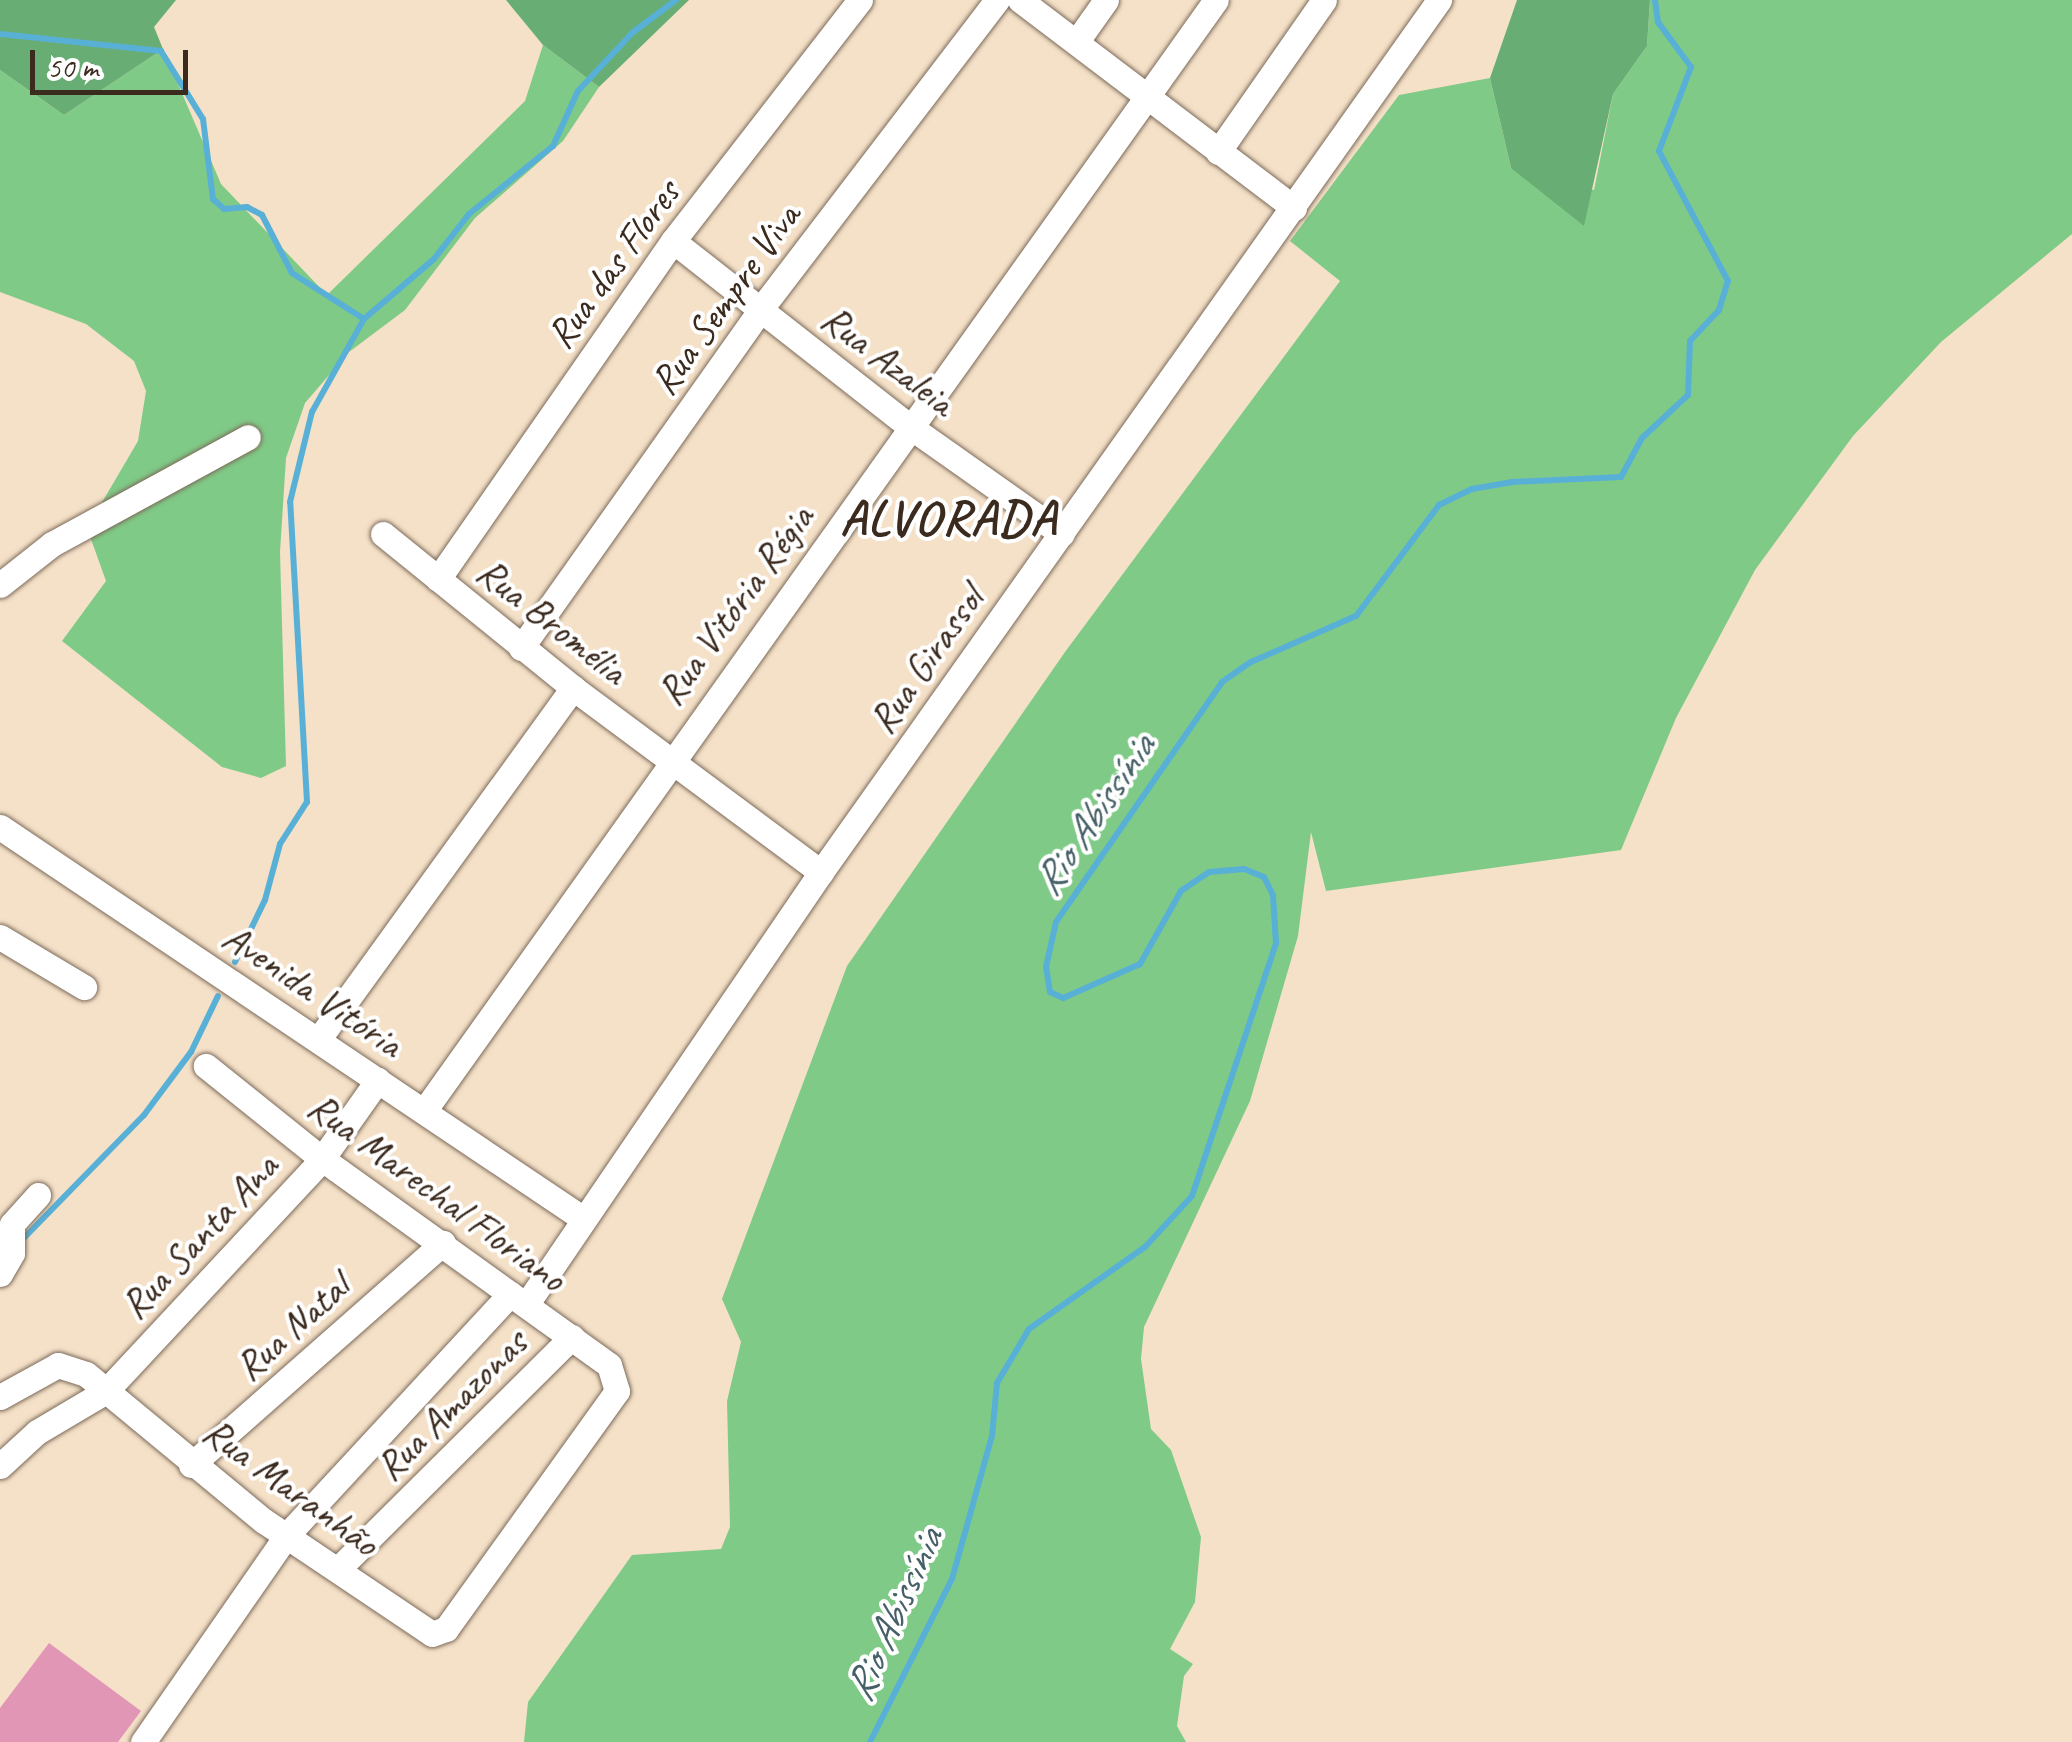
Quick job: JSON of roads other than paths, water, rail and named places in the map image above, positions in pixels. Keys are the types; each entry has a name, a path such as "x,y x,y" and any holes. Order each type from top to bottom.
{"street":[{"name":"Rua das Flores","path":"438,578 673,241 860,0"},
{"name":"Rua Sempre Viva","path":"521,648 760,310 997,0"},
{"path":"1020,0 1294,208"},
{"path":"1077,42 1106,0"},
{"name":"Rua Vitória Régia","path":"424,1111 670,760 1216,0"},
{"path":"1218,152 1324,0"},
{"name":"Rua Girassol","path":"144,1742 286,1536 518,1299 582,1218 820,872 1439,0"},
{"name":"Rua Azaleia","path":"673,241 909,426 1062,534"},
{"path":"0,585 52,544 248,437"},
{"name":"Rua Bromélia","path":"383,534 521,648 820,872"},
{"path":"318,1040 573,688"},
{"name":"Avenida Vitória","path":"0,827 582,1218"},
{"path":"0,937 84,988"},
{"name":"Rua Marechal Floriano","path":"206,1066 322,1159 572,1336 609,1365 618,1382 439,1634"},
{"name":"Rua Santa Ana","path":"0,1466 37,1432 106,1391 322,1159 378,1080"},
{"path":"0,1274 12,1253 12,1224 38,1195"},
{"name":"Rua Natal","path":"191,1465 442,1243"},
{"name":"Rua Amazonas","path":"340,1568 572,1336"},
{"name":"Rua Maranhão","path":"0,1397 58,1364 86,1374 191,1465 286,1536 340,1568 426,1631 439,1634"}],"waterway":[{"path":"235,962 265,900 280,844 307,802 290,502 312,412 364,319 434,259 469,214 553,146 578,91 632,33 676,0"},
{"name":"Rio Abissínia","path":"870,1742 952,1579 992,1436 997,1383 1029,1329 1145,1247 1192,1196 1276,943 1273,895 1264,877 1244,869 1209,872 1181,891 1140,964 1063,998 1050,992 1046,967 1056,922 1222,682 1251,662 1356,616 1439,505 1472,489 1512,482 1621,477 1642,438 1688,395 1690,341 1719,310 1728,281 1659,151 1691,67 1658,22 1655,0"},
{"path":"0,34 161,51 203,119 213,199 224,209 247,207 262,215 292,273 364,319"},
{"path":"22,1240 144,1115 191,1052 218,996"}],"district":[{"name":"ALVORADA","path":"949,518"}]}
